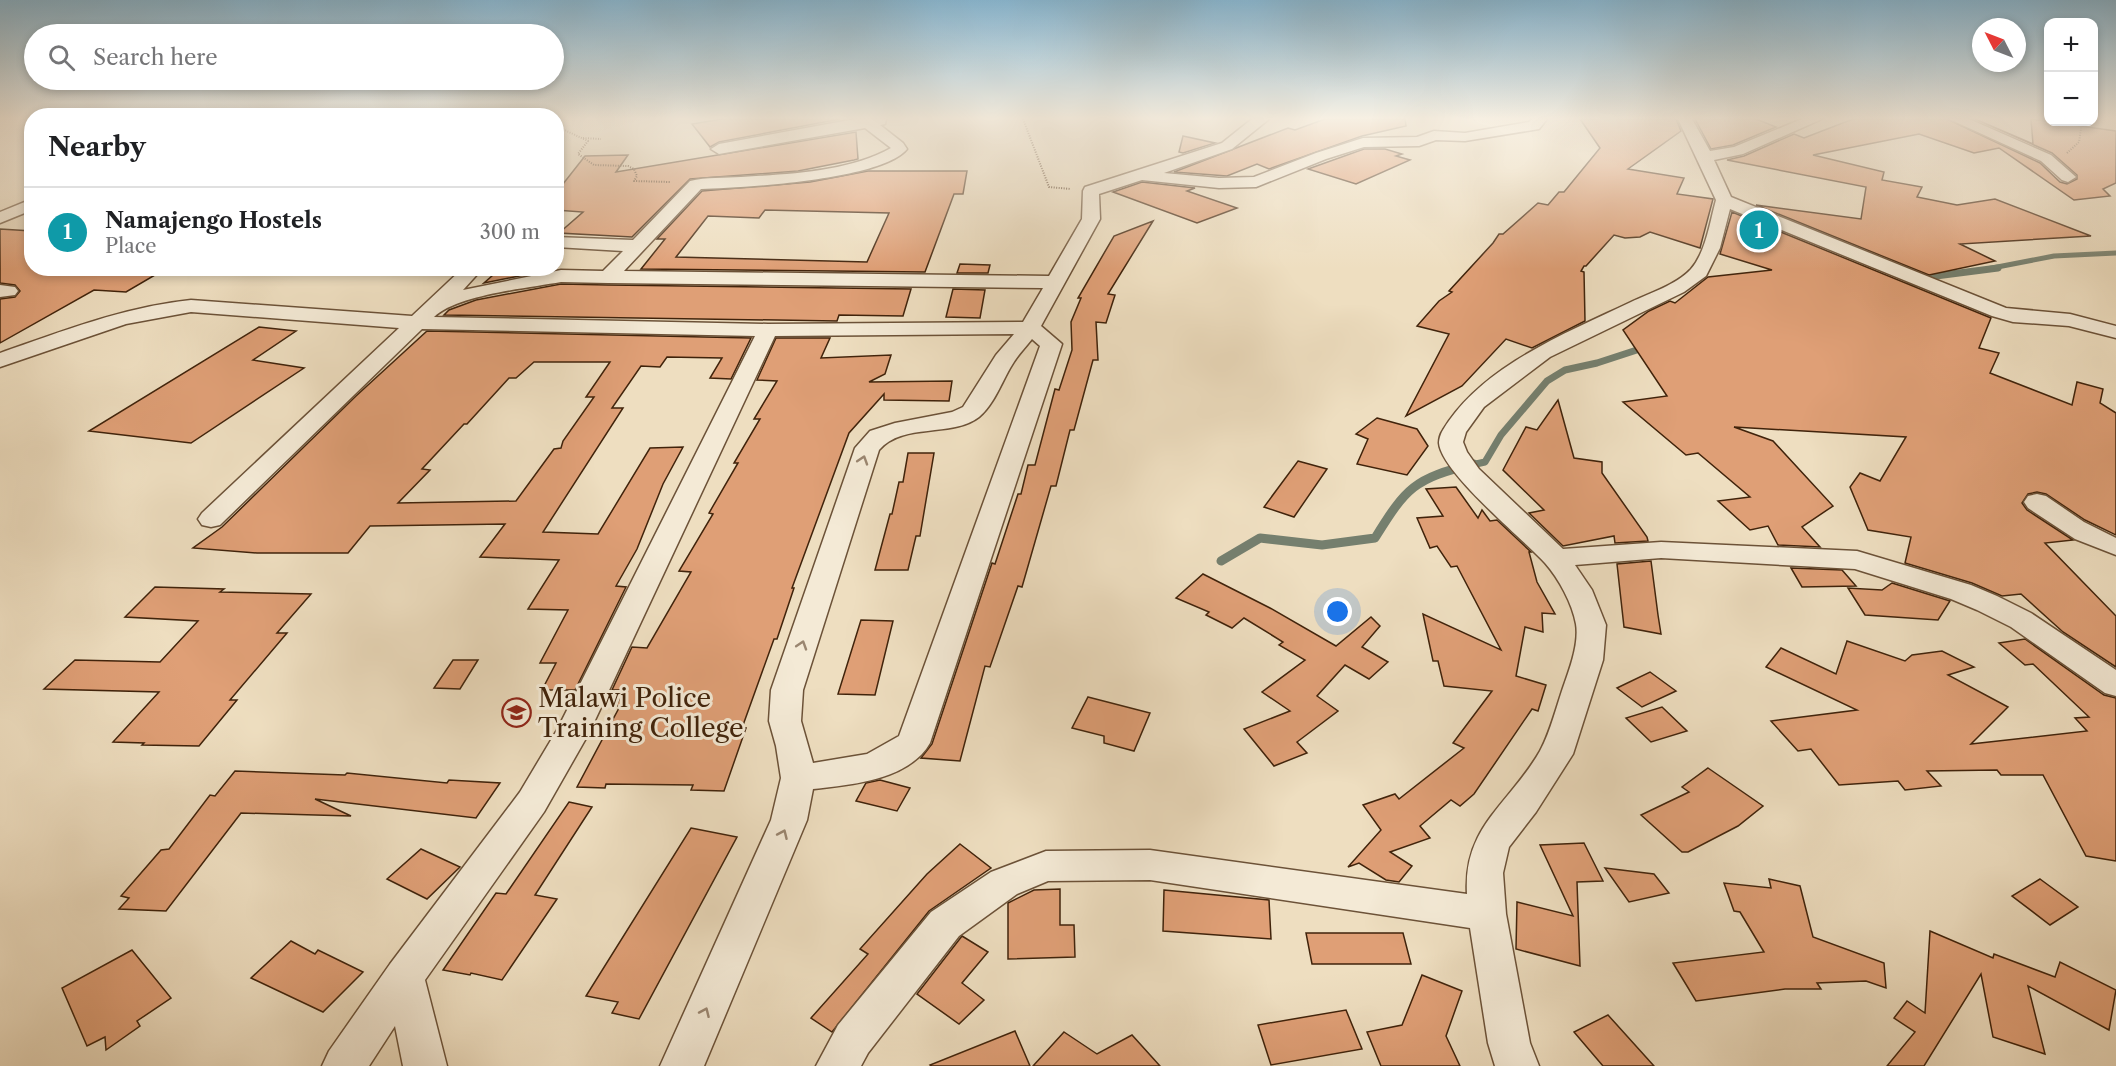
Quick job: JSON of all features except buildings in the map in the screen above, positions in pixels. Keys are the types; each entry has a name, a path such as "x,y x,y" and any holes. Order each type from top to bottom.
{"street":[{"path":"608,277 696,184 735,184 843,169"},
{"path":"682,1066 789,820 798,778 793,746 784,721 787,690 867,448 878,436 896,430 959,418 971,412 1004,360 1030,328 1091,219 1091,191 1160,169"},
{"path":"1141,175 1219,183 1256,182 1289,169"},
{"path":"1517,1066 1509,1043 1487,914 1484,873 1492,842 1524,802 1556,754 1588,660 1591,625 1578,590 1556,558 1462,463 1451,442 1454,432 1476,402 1542,352 1677,288 1700,272 1711,248 1724,201 1710,169"},
{"path":"2058,169 2068,177"},
{"path":"1724,201 1999,312 2013,316 2070,320 2116,332"},
{"path":"0,219 24,208"},
{"path":"0,219 24,220"},
{"path":"564,242 636,246"},
{"path":"211,519 466,276"},
{"path":"438,304 460,296 561,276 1054,282"},
{"path":"0,360 102,326 175,307 219,307 418,323 768,330 1030,328 1051,344 914,743 900,755 874,767 798,778"},
{"path":"344,1066 404,977 532,802 566,742 768,330"},
{"path":"2037,502 2085,534 2101,543 2116,547"},
{"path":"1556,558 1661,550 1857,560 1961,592 1987,603 2020,620 2116,686"},
{"path":"838,1066 853,1040 945,924 1004,883 1046,866 1150,865 1487,914"},
{"path":"404,977 425,1066"}],"path":[{"path":"633,169 637,176 634,181 696,184"},
{"path":"1042,169 1049,187 1091,191"}],"waterway":[{"path":"1987,269 2054,256 2116,253"},
{"path":"1899,288 1915,284 1928,277 1998,268"},
{"path":"1467,466 1485,462 1501,435 1547,381 1565,370 1597,363 1646,347"},
{"path":"1221,561 1260,538 1322,545 1375,538 1404,496 1424,480 1474,464"}],"place":[{"name":"Namajengo Hostels","path":"1759,230"},
{"name":"Malawi Police Training College","path":"517,713"}]}
